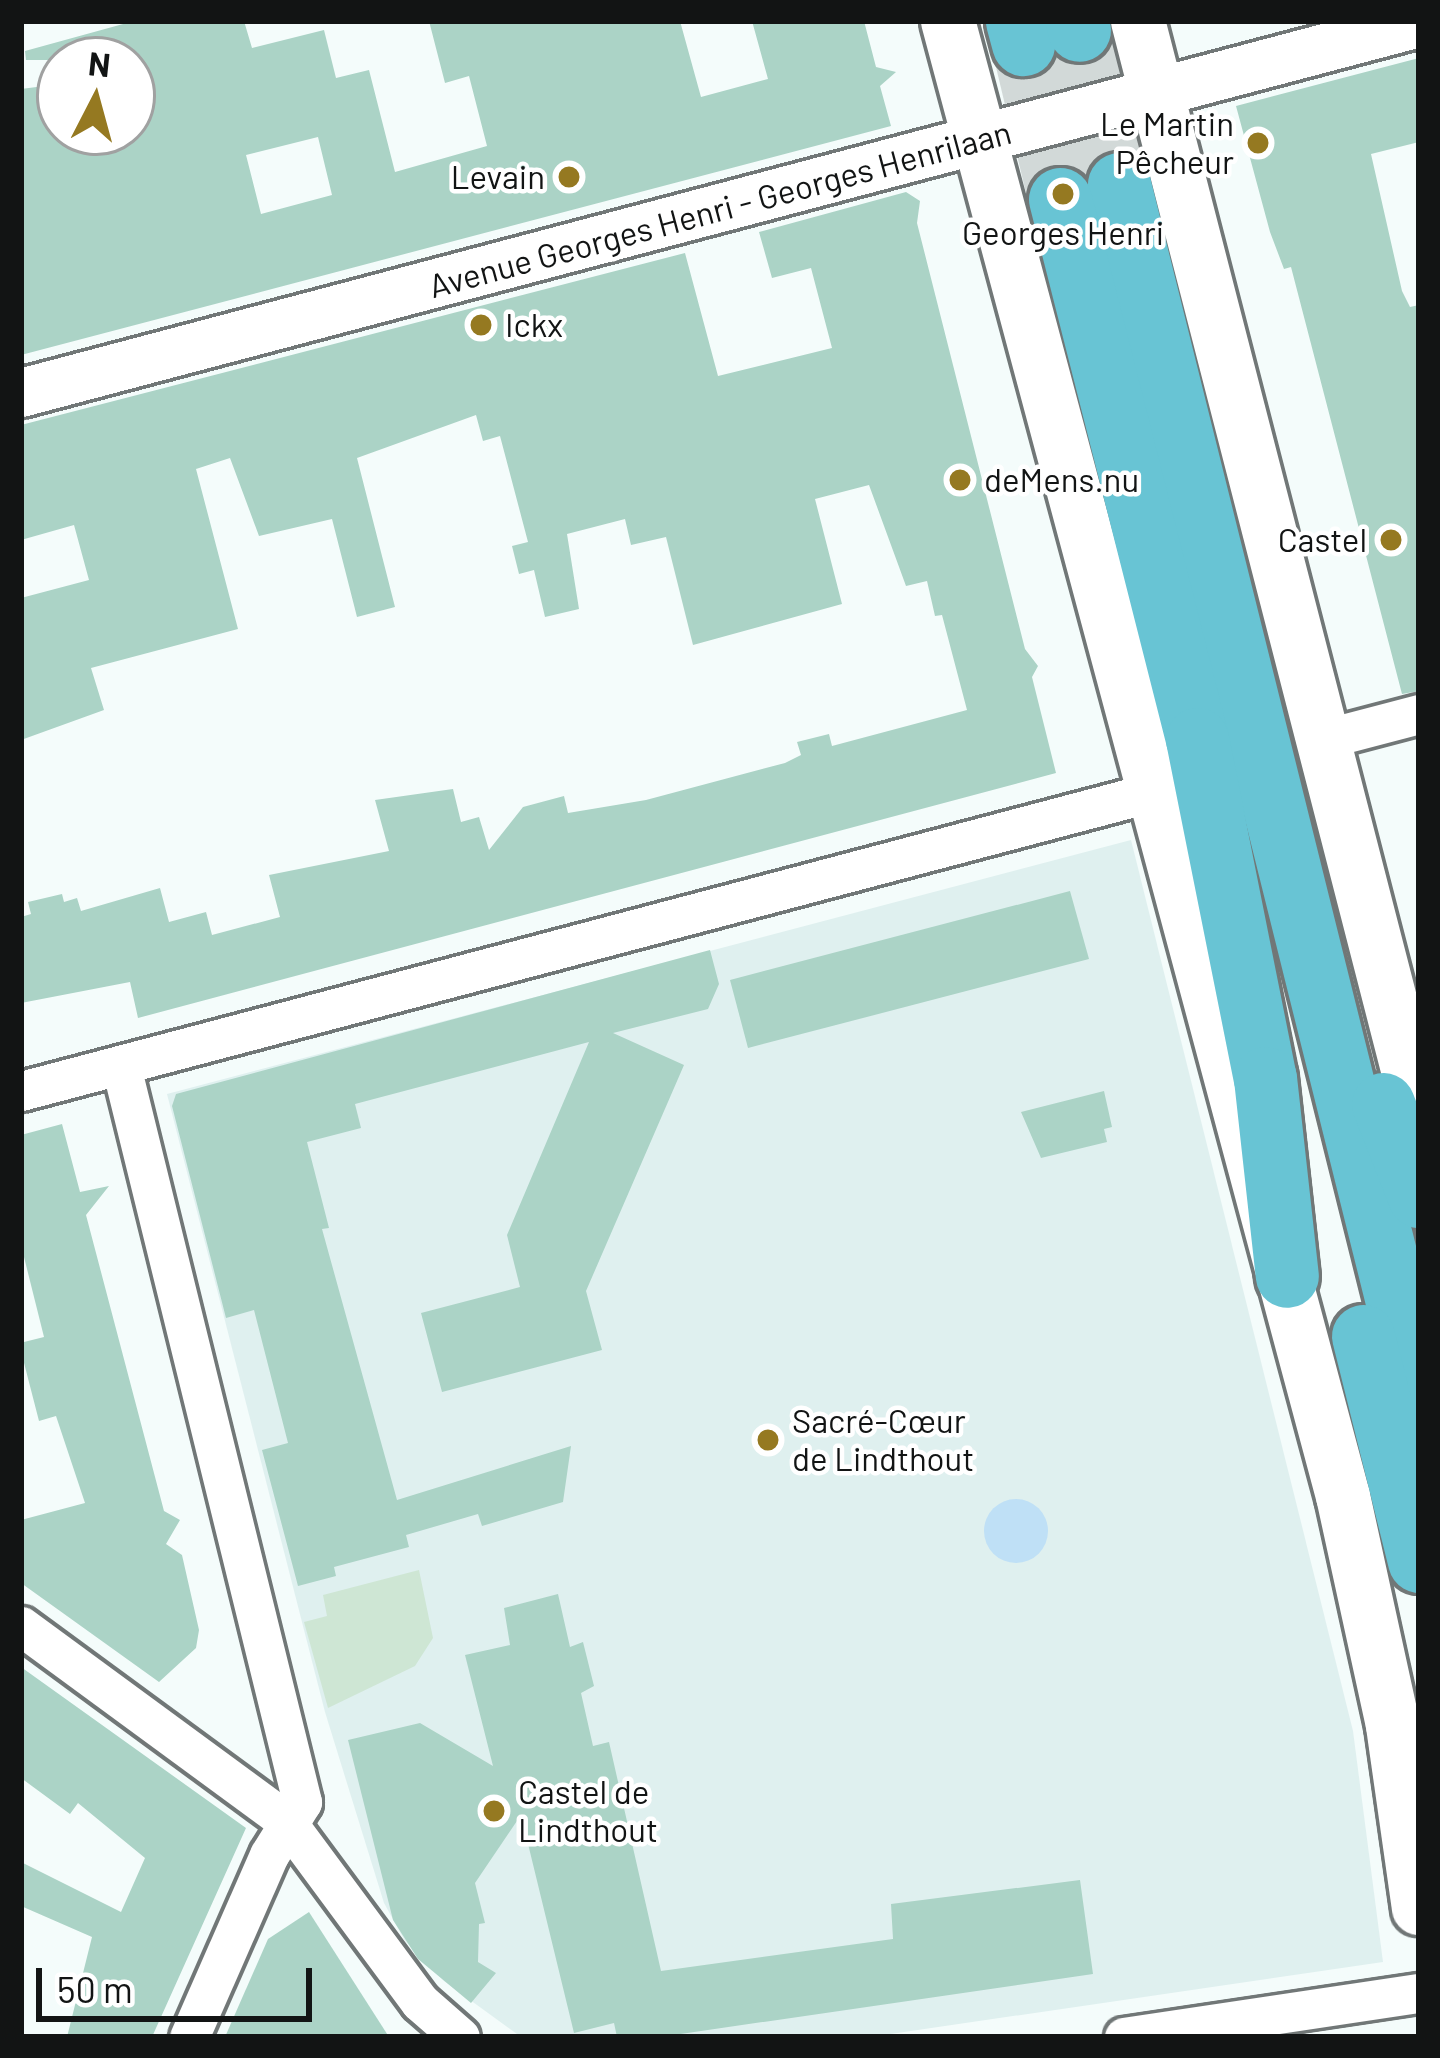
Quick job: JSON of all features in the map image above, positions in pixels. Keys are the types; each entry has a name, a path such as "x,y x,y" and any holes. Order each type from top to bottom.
{"main road":[{"path":"948,21 1287,1276 1393,1726 1419,1908"},
{"path":"1067,27 1159,93 1419,1112"},
{"path":"1287,1276 1264,1078 1090,191 1289,843 1419,1196"},
{"path":"1197,739 1252,903 1419,1561"},
{"path":"1289,843 1312,970 1419,1390"}],"street":[{"name":"Avenue Georges Henri - Georges Henrilaan","path":"21,393 1419,23"},
{"path":"1324,739 1419,714"},
{"path":"21,1091 1153,792"},
{"path":"121,1066 302,1802 286,1821 189,2037"},
{"path":"21,1626 286,1821 420,2002 460,2037"},
{"path":"1124,2037 1419,1993"}],"shaded area":[{"name":"Sacré-Cœur de Lindthout","path":"1131,840 1353,1731 1383,1962 870,2037 517,2034 444,1981 405,1941 384,1903 325,1712 167,1094"}],"green space":[{"path":"419,1570 433,1638 415,1666 328,1708 304,1622 327,1616 323,1595"}],"water":[{"path":"1016,1499 1038,1509 1048,1531 1038,1553 1016,1563 994,1553 984,1531 994,1509"}],"building":[{"path":"134,21 244,21 252,48 324,30 336,78 369,70 395,172 487,146 469,76 445,83 429,21 680,21 701,97 768,79 752,21 864,21 876,67 896,72 880,86 891,126 21,355 21,89 36,87 36,156 156,156 156,36 80,36","holes":["318,137 332,195 261,214 246,155"]},
{"path":"36,48 36,60 26,60 25,51"},
{"path":"1419,58 1419,142 1371,154 1402,291 1410,307 1419,305 1419,691 1402,694 1291,267 1284,269 1270,232 1236,106"},
{"path":"906,192 920,201 917,223 1025,649 1038,666 1032,677 1056,773 138,1018 130,982 21,1003 21,917 31,914 28,902 62,894 64,902 77,898 81,911 160,888 169,922 206,912 212,935 280,917 269,875 389,851 375,800 453,789 461,822 479,817 489,850 523,807 564,796 568,813 646,800 785,763 801,755 797,742 829,734 832,746 967,710 942,615 935,616 927,581 906,586 869,485 815,499 842,604 693,645 666,537 631,545 625,519 567,534 579,609 545,617 534,570 519,574 512,546 528,542 500,436 483,441 476,415 357,458 395,607 357,617 332,519 259,536 230,458 196,469 238,629 91,668 104,710 21,740 21,598 89,580 74,525 21,540 21,425 685,253 718,376 832,348 811,268 772,278 759,232"},
{"path":"1070,891 1089,959 748,1048 730,980"},
{"path":"710,950 719,984 708,1009 613,1033 684,1065 586,1291 602,1350 442,1392 421,1313 520,1287 507,1235 589,1042 355,1104 361,1128 307,1142 329,1228 322,1229 397,1500 571,1446 563,1502 482,1526 478,1514 406,1535 409,1547 334,1567 336,1576 298,1586 262,1450 288,1443 254,1310 226,1318 172,1106 176,1094"},
{"path":"1104,1091 1112,1127 1104,1129 1107,1142 1041,1158 1021,1112"},
{"path":"62,1124 80,1192 109,1186 86,1215 164,1511 180,1520 166,1544 182,1555 199,1630 196,1648 159,1682 21,1583 21,1520 85,1503 56,1416 39,1421 23,1359 24,1342 44,1337 21,1245 21,1135"},
{"name":"Castel de Lindthout","path":"558,1594 570,1647 583,1642 594,1686 581,1693 593,1746 609,1742 661,1971 893,1939 891,1904 1080,1880 1093,1974 660,2037 617,2037 614,2023 574,2033 521,1815 475,1883 485,1923 479,1924 478,1962 496,1973 471,2003 418,1959 393,1920 348,1740 420,1723 493,1766 465,1655 510,1645 504,1608"},
{"path":"21,1667 246,1828 152,2037 67,2037 92,1937 21,1906 21,1862 121,1912 145,1858 78,1803 70,1814 21,1778"},
{"path":"309,1912 389,2037 225,2037 268,1939"}],"tunnel":[{"path":"1079,30 1119,184"},
{"path":"1023,44 1060,199"}],"place":[{"name":"Le Martin Pêcheur","path":"1258,143"},
{"name":"Levain","path":"569,177"},
{"name":"Georges Henri","path":"1063,194"},
{"name":"Ickx","path":"481,325"},
{"name":"deMens.nu","path":"960,480"},
{"name":"Castel","path":"1391,540"},
{"name":"Sacré-Cœur de Lindthout","path":"768,1440"},
{"name":"Castel de Lindthout","path":"494,1811"}]}
